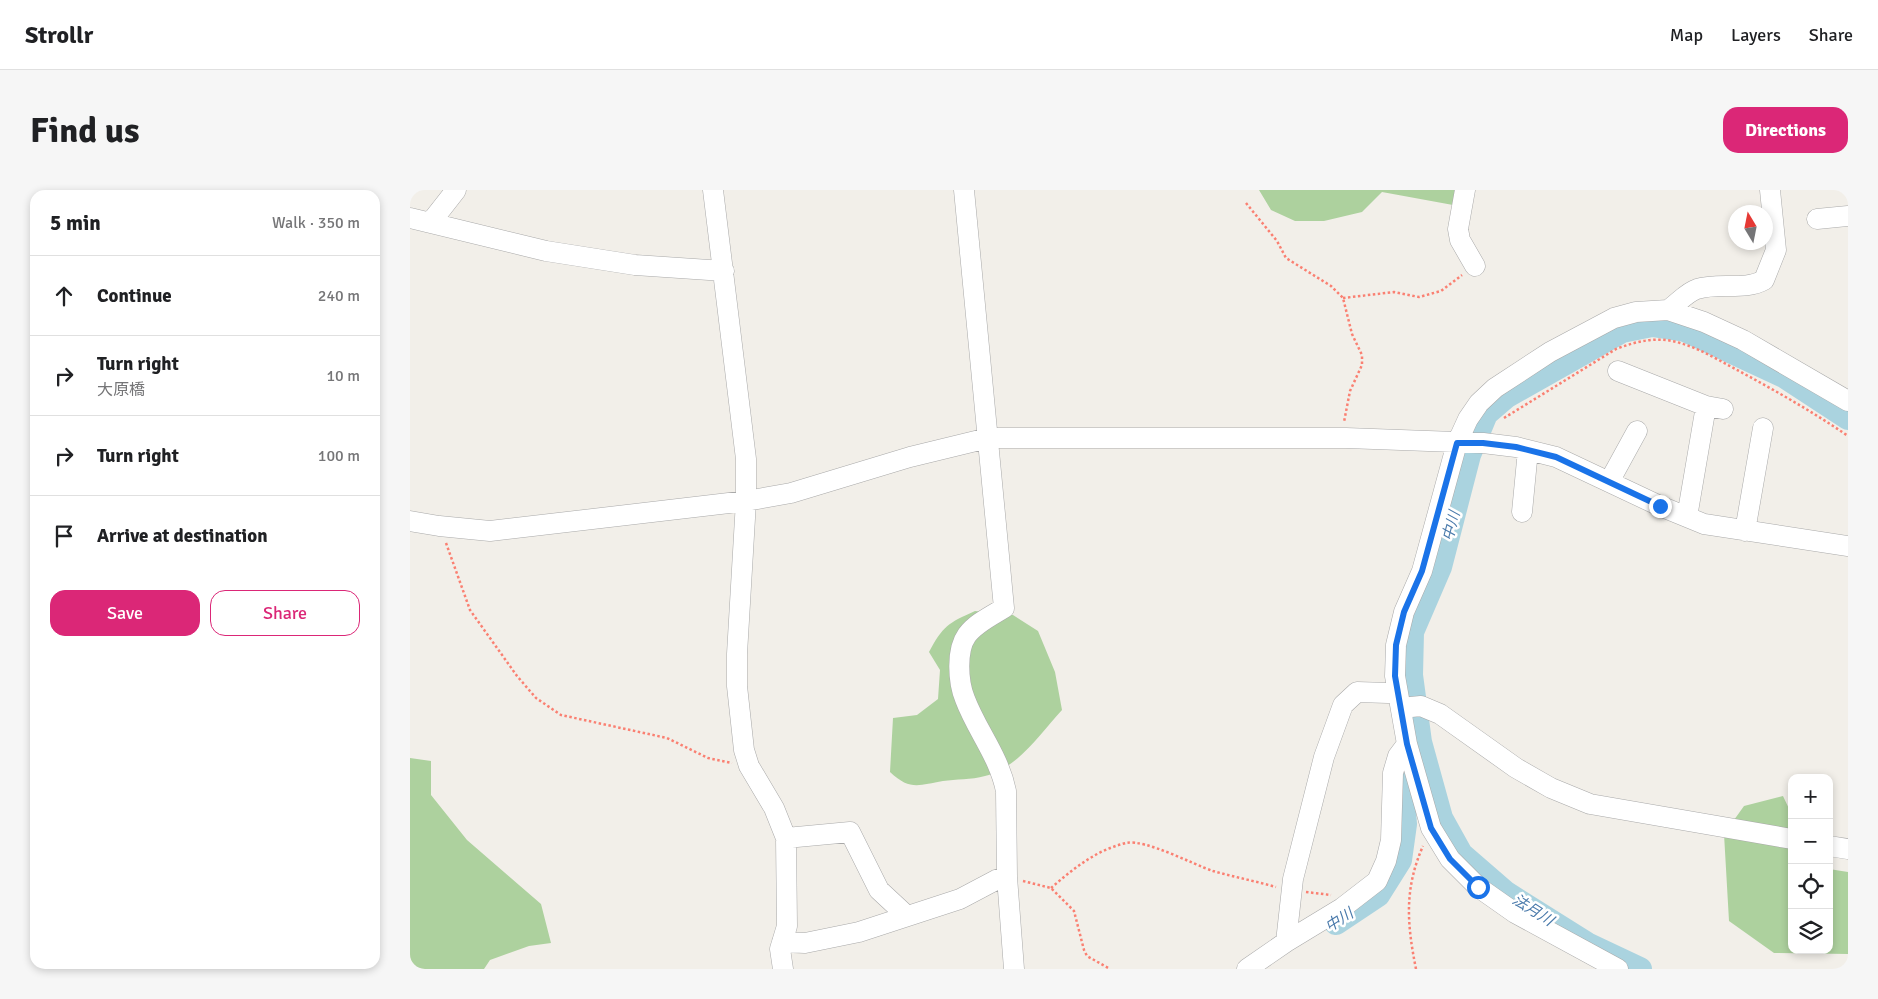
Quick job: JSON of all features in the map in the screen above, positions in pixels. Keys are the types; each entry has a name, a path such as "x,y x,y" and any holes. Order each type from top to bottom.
{"street":[{"path":"431,222 456,190"},
{"path":"713,190 746,459 746,501 737,654 737,686 744,750 749,766 774,808 786,838 787,926 782,953"},
{"path":"964,190 1004,608 975,627 966,637 959,654 964,698 991,747 1006,790 1007,877 1014,969"},
{"path":"1465,190 1458,229 1460,240 1475,266"},
{"path":"1668,310 1695,290 1764,280 1776,250 1770,190"},
{"path":"1817,219 1848,216"},
{"path":"410,218 546,251 635,265 724,271"},
{"path":"1618,969 1515,913 1478,887 1450,859 1431,828 1407,742 1410,707 1395,676 1396,645 1404,612 1422,571 1468,419 1479,402 1495,388 1550,352 1614,318 1636,312 1668,310 1686,315 1743,340 1848,401"},
{"path":"1618,371 1714,408 1687,517"},
{"path":"1745,531 1763,428"},
{"path":"1609,482 1637,431"},
{"path":"410,521 490,531 746,501 791,493 910,457 988,438 1346,438 1483,443 1528,450 1556,457 1704,524 1848,546"},
{"path":"1522,512 1528,450"},
{"path":"1398,636 1387,656 1389,708 1396,729 1407,742"},
{"path":"1286,942 1293,879 1324,757 1343,705 1356,692 1388,693"},
{"path":"1410,707 1440,714 1516,768 1551,788 1590,804 1788,839"},
{"path":"1247,969 1286,942 1342,908 1377,881 1386,861 1391,840 1393,773 1398,756 1407,742"},
{"path":"786,838 850,832 879,890 907,916"},
{"path":"1833,847 1848,849"},
{"path":"767,969 782,953 804,943 859,932 960,899 996,880 1007,877"}],"path":[{"path":"1246,203 1278,241 1286,258 1331,286 1343,298 1352,334 1362,355 1362,365 1350,391 1344,420 1346,438"},
{"path":"1343,298 1394,292 1419,297 1440,291 1475,266"},
{"path":"439,526 470,610 536,698 561,715 668,738 708,758 749,766"},
{"path":"1416,969 1410,938 1409,889 1416,862 1431,828"},
{"path":"1051,888 1082,862 1127,843 1154,847 1214,871 1292,891 1334,895"},
{"path":"1007,877 1051,888 1074,911 1087,956 1110,969"}],"green space":[{"path":"1259,190 1456,190 1453,205 1382,192 1362,212 1324,221 1295,221 1271,210"},
{"path":"975,611 1013,615 1038,631 1055,672 1062,710 1028,749 1008,766 997,772 969,779 921,785 903,782 890,772 893,718 917,715 938,699 940,670 929,652 938,636 947,626"},
{"path":"410,758 431,761 431,795 467,840 541,904 551,943 529,946 490,960 484,969 410,969"},
{"path":"1783,796 1788,807 1788,953 1774,953 1729,921 1724,834 1744,806"},
{"path":"1833,870 1848,872 1848,954 1833,954"}],"waterway":[{"name":"中川","path":"1640,969 1587,944 1506,893 1461,854 1441,818 1420,742 1411,675 1412,632 1440,567 1469,455 1486,414 1507,396 1622,331 1652,325 1685,330 1784,376 1848,418"},
{"name":"中川","path":"1336,923 1378,895 1400,860 1405,824 1401,775 1411,759"}],"route":[{"path":"1478,887 1450,859 1431,828 1407,744 1395,676 1396,645 1404,612 1422,571 1457,443 1483,443 1516,447 1556,457 1660,506"}],"water label":[{"name":"法月川","path":"1533,910"}]}
